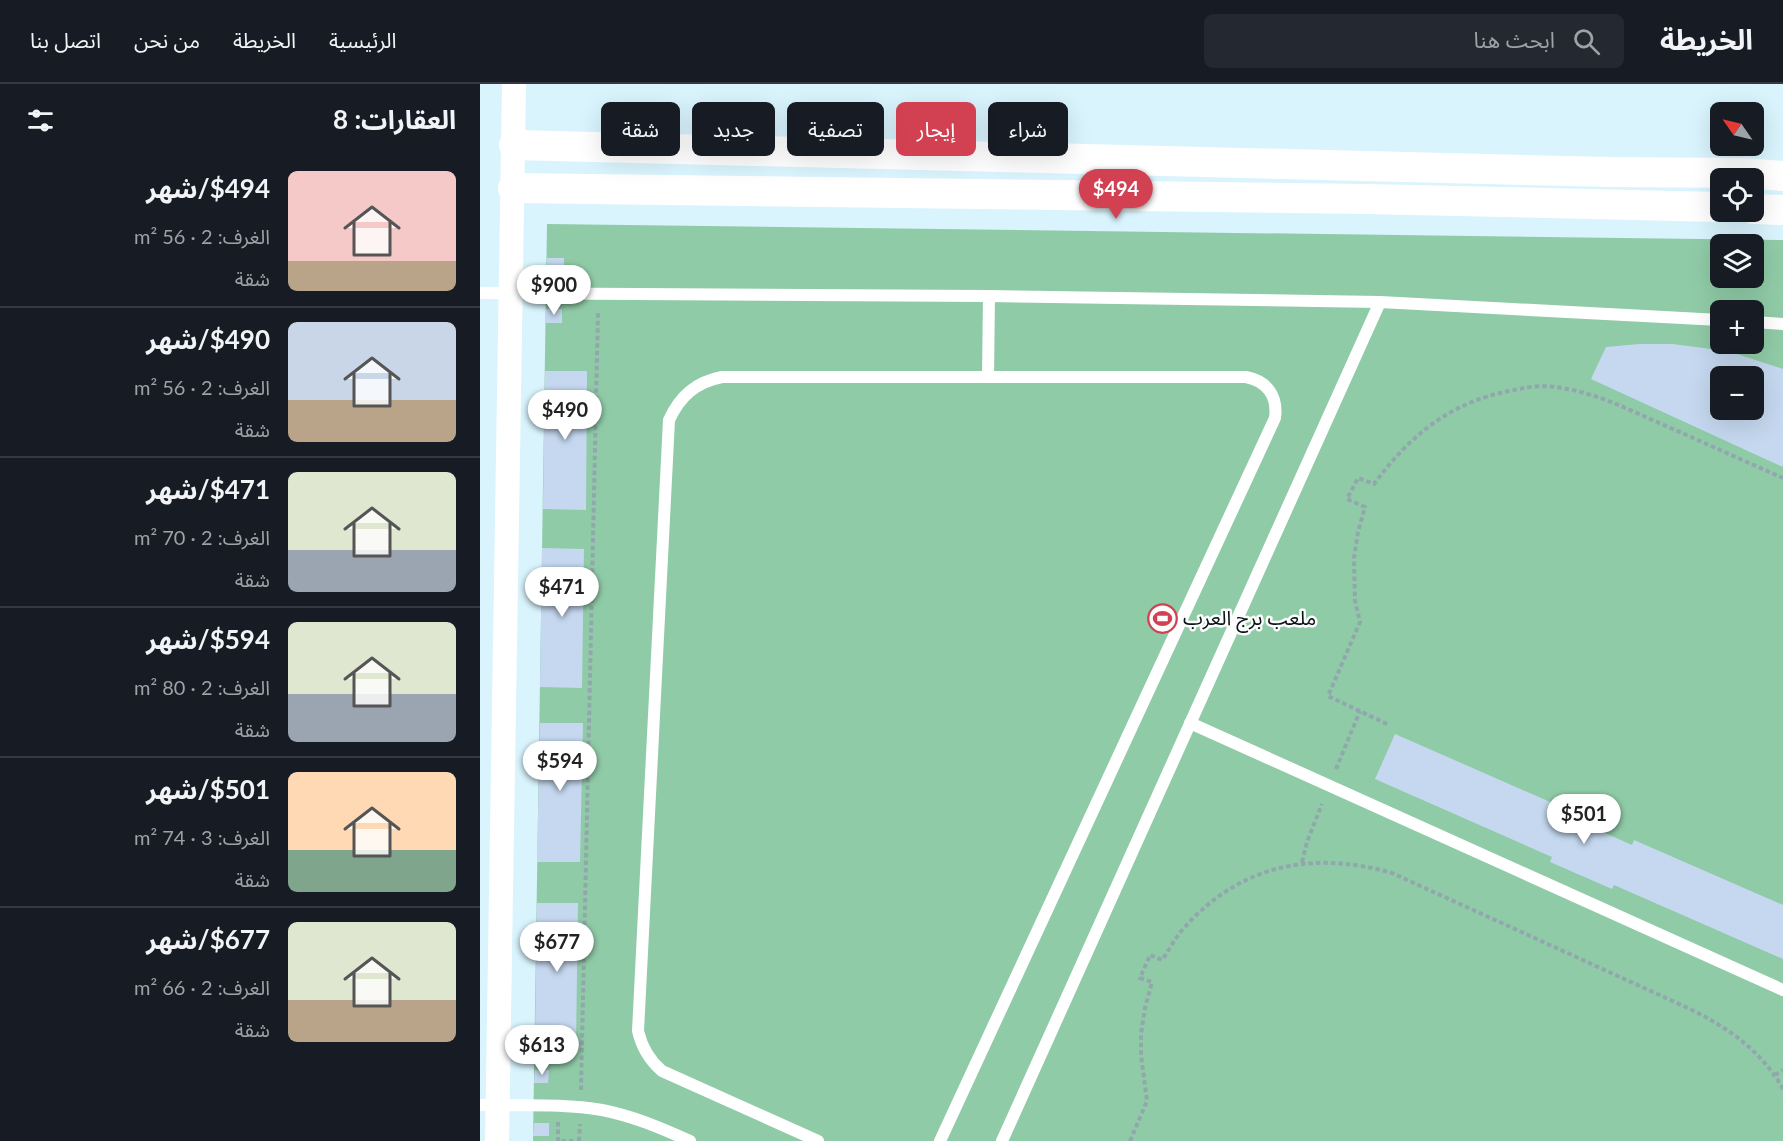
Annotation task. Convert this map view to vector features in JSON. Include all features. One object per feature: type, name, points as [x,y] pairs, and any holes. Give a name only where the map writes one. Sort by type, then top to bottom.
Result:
[{"type":"street","points":[[497,1141],[489,1105],[512,292],[514,84]]},
{"type":"street","points":[[514,145],[1610,172],[1743,173],[1783,176]]},
{"type":"street","points":[[513,188],[1400,200],[1710,207]]},
{"type":"street","points":[[1764,209],[1783,210]]},
{"type":"lane","points":[[480,293],[989,296],[1380,302],[1710,319]]},
{"type":"lane","points":[[988,377],[989,296]]},
{"type":"lane","points":[[1002,1141],[1380,302]]},
{"type":"lane","points":[[1764,323],[1783,324]]},
{"type":"lane","points":[[818,1141],[662,1071],[647,1056],[639,1031],[669,420],[675,407],[683,396],[708,380],[722,377],[1246,377],[1256,379],[1271,391],[1276,408],[1270,428],[940,1141]]},
{"type":"lane","points":[[1190,723],[1783,990]]},
{"type":"lane","points":[[489,1105],[581,1107],[644,1121],[690,1141]]},
{"type":"path","points":[[557,1107],[558,1141],[577,1141],[581,1107],[598,293]]},
{"type":"path","points":[[1387,724],[1328,696],[1360,622],[1355,601],[1354,558],[1365,507],[1347,499],[1358,478],[1374,484],[1402,450],[1436,421],[1474,400],[1500,392],[1553,387],[1598,396],[1783,478]]},
{"type":"path","points":[[1130,1141],[1147,1101],[1141,1055],[1141,1034],[1152,982],[1140,978],[1150,955],[1162,960],[1181,931],[1214,900],[1233,888],[1255,876],[1302,862],[1329,861],[1356,864],[1392,873],[1713,1020],[1752,1049],[1775,1075],[1783,1089]]},
{"type":"path","points":[[1775,1075],[1783,1070]]},
{"type":"green space","name":"ملعب برج العرب","points":[[547,224],[1710,239],[1710,288],[1764,288],[1764,240],[1783,240],[1783,1141],[533,1141]]},
{"type":"building","points":[[547,258],[564,258],[564,272],[547,272]]},
{"type":"building","points":[[546,309],[562,309],[562,323],[546,323]]},
{"type":"building","points":[[1639,344],[1672,344],[1704,348],[1710,349],[1710,354],[1737,354],[1783,369],[1783,467],[1591,379],[1606,347]]},
{"type":"building","points":[[545,371],[587,371],[586,510],[543,509]]},
{"type":"building","points":[[542,548],[584,549],[582,688],[540,687]]},
{"type":"building","points":[[540,723],[583,723],[580,862],[537,862]]},
{"type":"building","points":[[1395,734],[1573,812],[1571,818],[1632,845],[1634,840],[1783,905],[1783,959],[1614,885],[1612,889],[1550,862],[1552,857],[1375,779]]},
{"type":"building","points":[[537,903],[578,903],[576,1044],[535,1043]]},
{"type":"building","points":[[535,1070],[549,1070],[548,1083],[534,1083]]},
{"type":"building","points":[[534,1123],[549,1123],[549,1136],[533,1136]]},
{"type":"place","name":"ملعب برج العرب","points":[[1162,618]]}]
